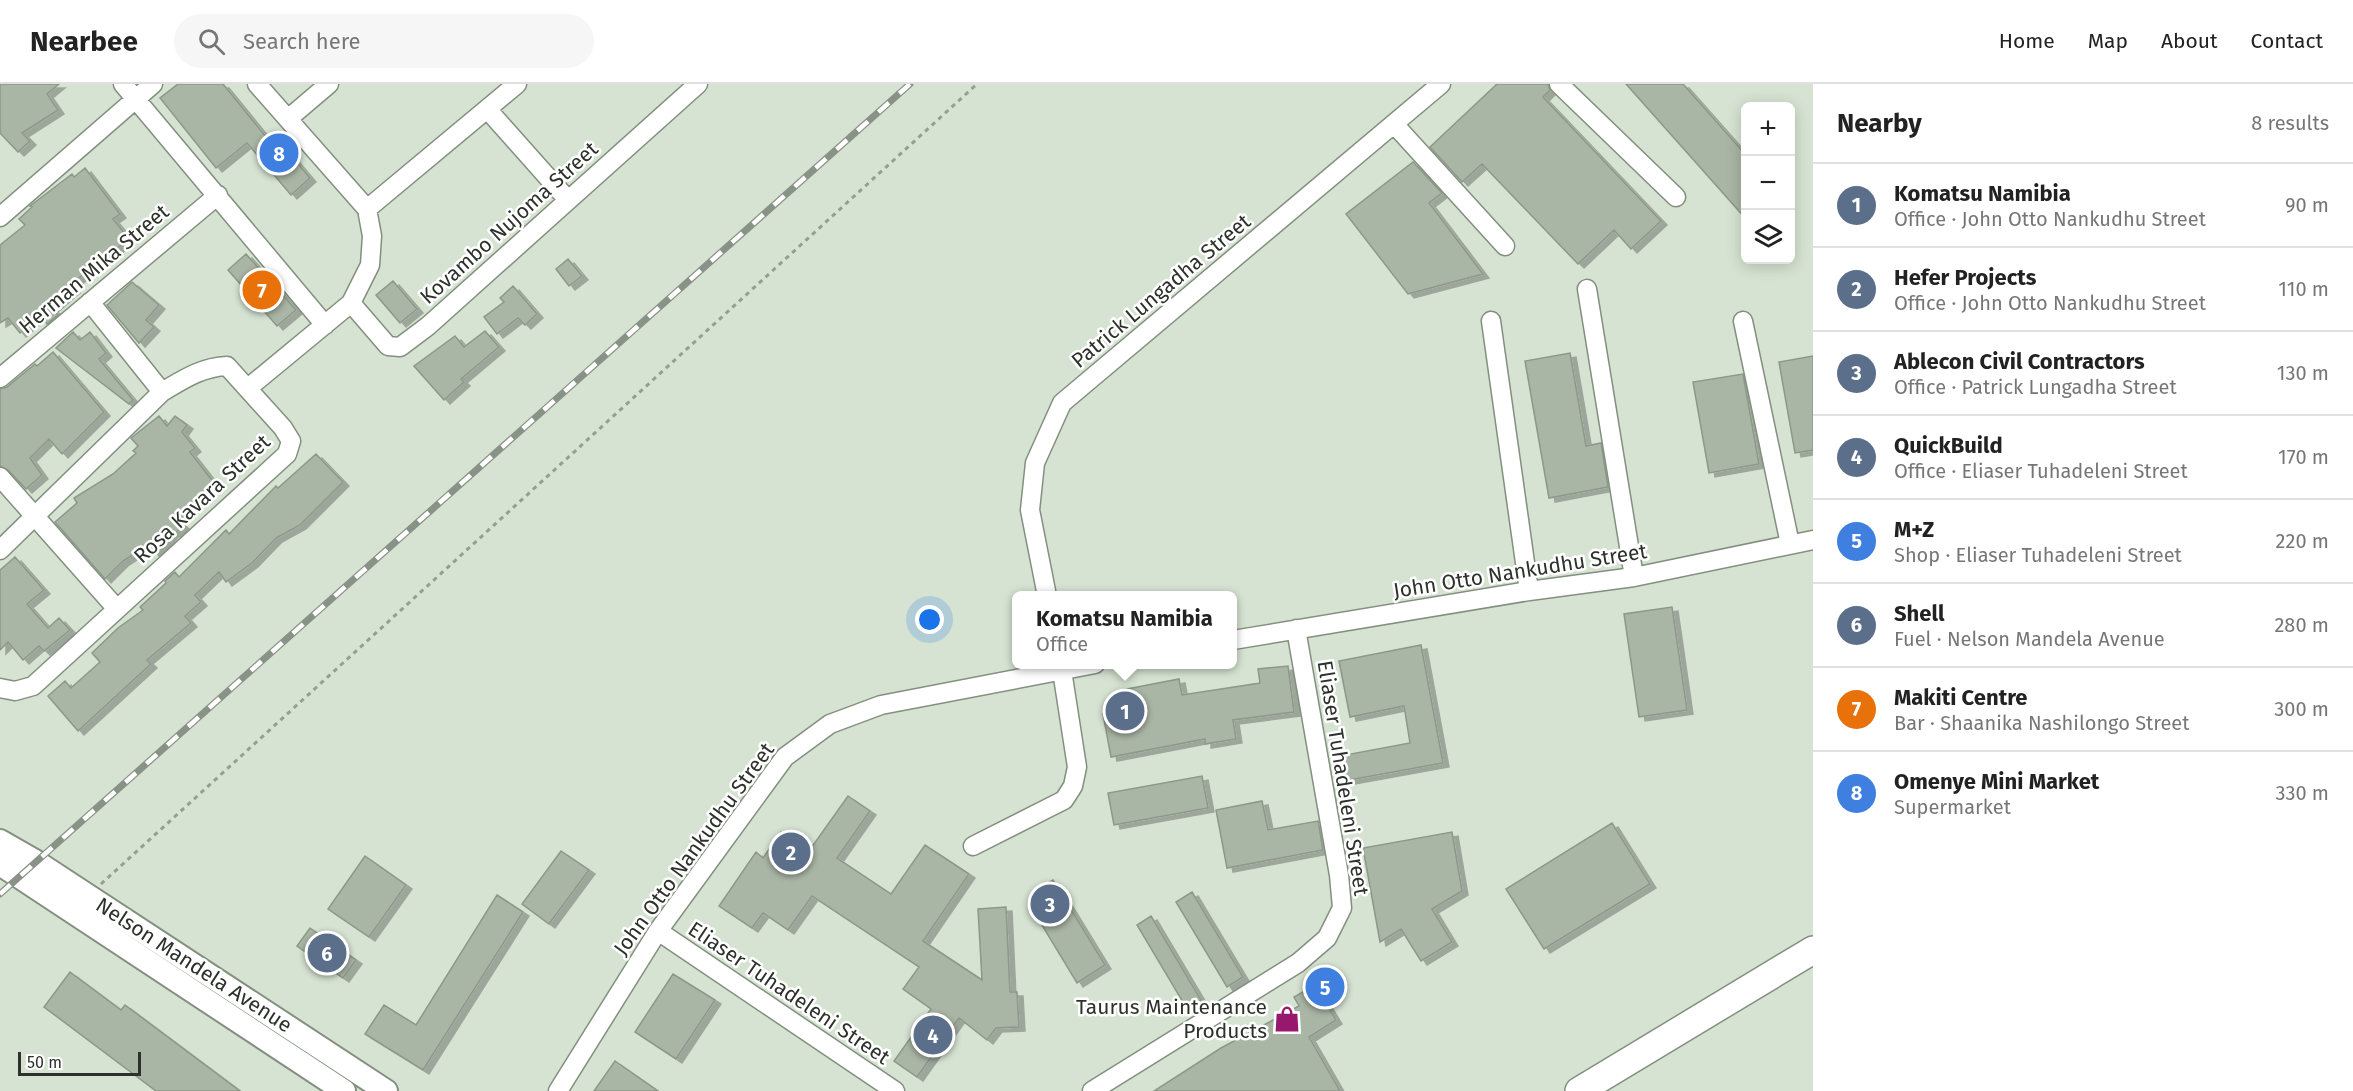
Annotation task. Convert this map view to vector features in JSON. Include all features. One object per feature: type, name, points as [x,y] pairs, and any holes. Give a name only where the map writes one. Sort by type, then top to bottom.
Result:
[{"type":"highway","points":[[1580,1091],[1813,950]]},
{"type":"main road","name":"Nelson Mandela Avenue","points":[[0,841],[386,1091]]},
{"type":"main road","name":"Nelson Mandela Avenue","points":[[0,864],[344,1091]]},
{"type":"street","points":[[123,84],[325,325]]},
{"type":"street","points":[[4,206],[153,84]]},
{"type":"street","points":[[248,388],[351,303],[370,265],[372,236],[367,209],[257,84]]},
{"type":"street","points":[[289,118],[329,84]]},
{"type":"street","points":[[367,209],[517,84]]},
{"type":"street","name":"Kovambo Nujoma Street","points":[[351,303],[388,346],[400,346],[428,326],[698,84]]},
{"type":"street","name":"Patrick Lungadha Street","points":[[1046,591],[1030,510],[1035,463],[1062,403],[1441,84]]},
{"type":"street","points":[[1559,84],[1676,197]]},
{"type":"street","points":[[488,110],[568,200]]},
{"type":"street","points":[[1394,124],[1505,246]]},
{"type":"street","name":"Herman Mika Street","points":[[0,378],[218,195]]},
{"type":"street","points":[[1587,289],[1634,577]]},
{"type":"street","points":[[90,302],[162,392]]},
{"type":"street","points":[[1491,321],[1529,591]]},
{"type":"street","points":[[1743,321],[1790,544]]},
{"type":"street","name":"Rosa Kavara Street","points":[[0,550],[162,392],[191,374],[227,366],[291,441],[287,454],[33,686],[15,691],[0,688]]},
{"type":"street","points":[[0,477],[117,609]]},
{"type":"street","name":"John Otto Nankudhu Street","points":[[1237,639],[1529,591],[1634,577],[1813,540]]},
{"type":"street","name":"Eliaser Tuhadeleni Street","points":[[1092,1091],[1298,963],[1327,938],[1342,908],[1339,875],[1296,629]]},
{"type":"street","name":"John Otto Nankudhu Street","points":[[558,1091],[658,931],[785,757],[830,724],[881,705],[1052,669]]},
{"type":"street","points":[[973,846],[1064,800],[1073,786],[1077,767],[1062,669]]},
{"type":"street","name":"Eliaser Tuhadeleni Street","points":[[658,931],[895,1091]]},
{"type":"path","points":[[88,896],[977,84]]},
{"type":"building","points":[[0,84],[59,84],[47,94],[58,110],[22,133],[30,141],[18,152],[0,133]]},
{"type":"building","points":[[178,84],[223,84],[267,138],[273,134],[310,178],[291,195],[247,143],[216,168],[160,98]]},
{"type":"building","points":[[1497,84],[1548,84],[1550,90],[1543,97],[1661,221],[1631,249],[1614,230],[1578,264],[1482,164],[1462,182],[1430,147]]},
{"type":"building","points":[[1626,84],[1683,84],[1741,149],[1741,213]]},
{"type":"building","points":[[1413,162],[1442,193],[1429,203],[1483,274],[1408,294],[1346,214]]},
{"type":"building","points":[[85,168],[120,214],[113,219],[129,239],[70,285],[74,289],[52,308],[58,315],[47,324],[40,315],[20,333],[8,318],[0,323],[0,245],[25,225],[19,219],[32,207],[30,206],[72,174],[74,177]]},
{"type":"building","points":[[246,254],[296,310],[277,326],[228,270]]},
{"type":"building","points":[[568,259],[582,276],[569,286],[556,269]]},
{"type":"building","points":[[393,281],[417,309],[400,323],[376,295]]},
{"type":"building","points":[[132,282],[159,305],[146,320],[154,327],[139,343],[107,305]]},
{"type":"building","points":[[513,286],[537,314],[525,325],[518,318],[497,334],[484,317],[504,302],[500,298]]},
{"type":"building","points":[[485,331],[499,347],[461,379],[464,382],[444,400],[414,366],[455,336],[464,347]]},
{"type":"building","points":[[73,332],[80,340],[90,332],[106,353],[99,359],[133,400],[129,404],[56,348]]},
{"type":"building","points":[[53,352],[104,412],[62,454],[49,439],[30,458],[42,475],[26,489],[8,470],[0,466],[0,389],[7,387]]},
{"type":"building","points":[[1570,353],[1586,446],[1601,443],[1608,487],[1549,498],[1525,361]]},
{"type":"building","points":[[1813,356],[1813,450],[1795,453],[1779,362]]},
{"type":"building","points":[[1743,374],[1759,464],[1709,473],[1693,382]]},
{"type":"building","points":[[159,416],[167,426],[175,416],[187,425],[182,432],[195,448],[190,452],[215,484],[177,519],[183,525],[175,534],[173,532],[163,545],[153,552],[148,545],[123,561],[105,579],[55,522],[77,503],[74,498],[113,474],[136,453],[133,451],[138,446],[131,438]]},
{"type":"building","points":[[316,454],[343,482],[300,525],[276,538],[252,563],[226,582],[219,572],[195,595],[201,602],[185,616],[191,623],[147,660],[151,664],[78,731],[48,696],[65,681],[71,688],[100,662],[92,653],[118,628],[143,610],[140,607],[166,583],[165,581],[175,572],[179,577],[226,530],[229,534],[276,486],[278,488]]},
{"type":"building","points":[[15,557],[44,590],[27,604],[48,628],[59,618],[70,630],[44,651],[39,646],[23,660],[8,642],[0,650],[0,570]]},
{"type":"building","points":[[1672,607],[1687,710],[1639,717],[1624,614]]},
{"type":"building","points":[[1421,645],[1443,763],[1344,781],[1340,756],[1410,743],[1404,706],[1350,717],[1339,661]]},
{"type":"building","points":[[1288,666],[1294,712],[1233,720],[1236,739],[1205,744],[1205,739],[1111,757],[1103,714],[1122,690],[1179,679],[1182,695],[1260,683],[1258,669]]},
{"type":"building","points":[[1202,776],[1208,808],[1114,825],[1108,793]]},
{"type":"building","points":[[848,796],[870,811],[837,858],[891,894],[925,845],[969,874],[923,941],[982,980],[978,909],[1006,907],[1010,992],[1017,992],[1019,1027],[996,1028],[987,1040],[959,1018],[917,1077],[894,1061],[931,1009],[903,989],[919,967],[812,896],[788,930],[763,913],[752,928],[719,906],[756,852],[763,858],[781,832],[809,851]]},
{"type":"building","points":[[1262,801],[1268,830],[1318,821],[1323,850],[1227,868],[1216,810]]},
{"type":"building","points":[[1612,823],[1650,884],[1544,949],[1506,889]]},
{"type":"building","points":[[1452,832],[1462,891],[1432,909],[1452,942],[1421,961],[1401,929],[1380,942],[1363,848]]},
{"type":"building","points":[[561,851],[589,870],[549,924],[522,904]]},
{"type":"building","points":[[365,856],[406,885],[369,937],[328,909]]},
{"type":"building","points":[[1053,880],[1105,965],[1077,983],[1031,907],[1040,901],[1034,891]]},
{"type":"building","points":[[1192,892],[1243,977],[1227,987],[1176,902]]},
{"type":"building","points":[[497,895],[523,912],[423,1070],[365,1034],[384,1005],[416,1025]]},
{"type":"building","points":[[1151,916],[1201,1000],[1187,1009],[1137,925]]},
{"type":"building","points":[[310,928],[356,960],[343,978],[297,946]]},
{"type":"building","points":[[70,972],[121,1010],[125,1005],[240,1091],[156,1091],[44,1007]]},
{"type":"building","points":[[673,974],[715,1000],[676,1059],[635,1032]]},
{"type":"building","points":[[1315,985],[1336,1020],[1309,1037],[1340,1091],[1154,1091],[1221,1048],[1299,1006],[1294,997]]},
{"type":"building","points":[[615,1061],[658,1091],[594,1091]]},
{"type":"railway","points":[[0,894],[910,84]]},
{"type":"place","name":"Omenye Mini Market","points":[[279,153]]},
{"type":"place","name":"Makiti Centre","points":[[262,290]]},
{"type":"place","name":"Komatsu Namibia","points":[[1125,711]]},
{"type":"place","name":"Hefer Projects","points":[[791,852]]},
{"type":"place","name":"Ablecon Civil Contractors","points":[[1050,904]]},
{"type":"place","name":"Shell","points":[[327,953]]},
{"type":"place","name":"M+Z","points":[[1325,987]]},
{"type":"place","name":"Taurus Maintenance Products","points":[[1287,1019]]},
{"type":"place","name":"QuickBuild","points":[[933,1035]]}]
